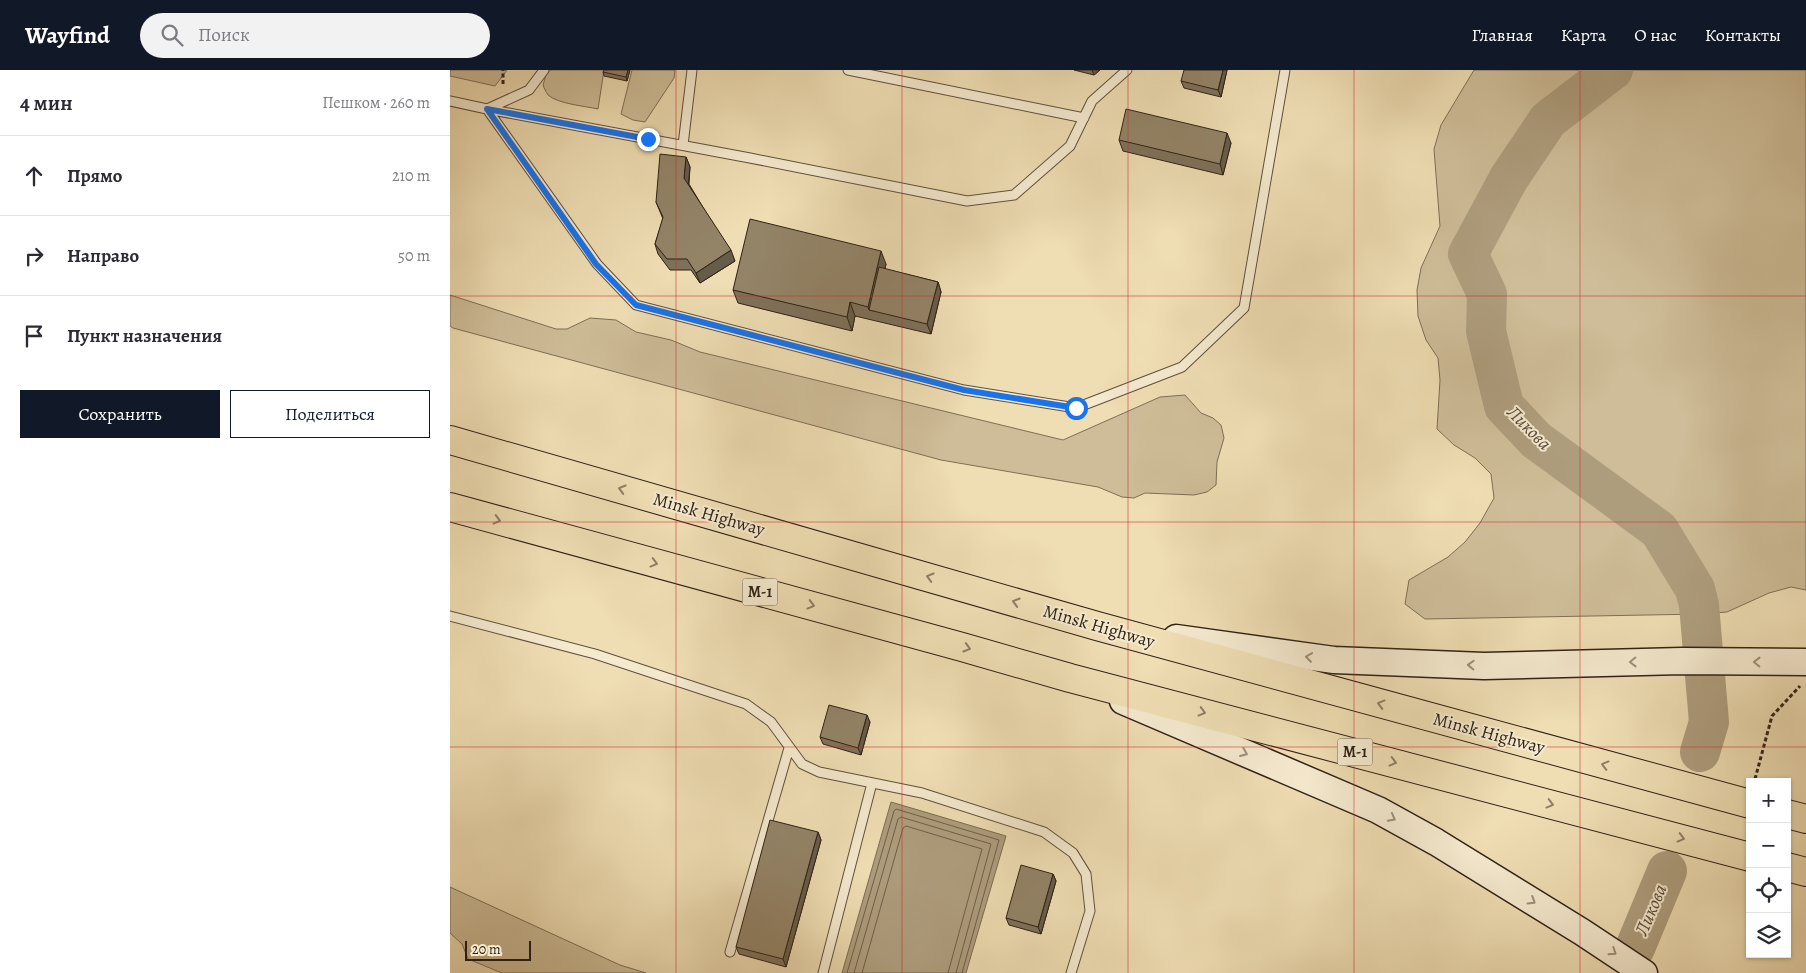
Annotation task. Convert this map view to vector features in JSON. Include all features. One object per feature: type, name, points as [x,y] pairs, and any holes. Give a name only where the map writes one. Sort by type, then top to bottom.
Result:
[{"type":"highway","name":"Minsk Highway","points":[[450,440],[1096,626],[1652,778],[1746,794]]},
{"type":"highway","name":"М-1","points":[[450,507],[962,646],[1070,678],[1746,856]]},
{"type":"highway","points":[[1791,815],[1806,819]]},
{"type":"highway","points":[[1791,868],[1806,872]]},
{"type":"street","points":[[1096,626],[1334,660],[1484,666],[1682,661],[1806,662]]},
{"type":"street","points":[[1070,678],[1378,810],[1436,842],[1582,932],[1644,973]]},
{"type":"lane","points":[[487,109],[529,90],[544,70]]},
{"type":"lane","points":[[683,145],[692,70]]},
{"type":"lane","points":[[848,70],[1084,118]]},
{"type":"lane","points":[[450,101],[967,201],[1014,195],[1070,146],[1092,102],[1126,70]]},
{"type":"lane","points":[[487,109],[596,264],[636,305],[964,390],[1076,408],[1182,368],[1244,308],[1285,70]]},
{"type":"lane","points":[[450,616],[596,654],[746,704],[771,722],[802,764],[819,772],[922,793],[1044,832],[1073,853],[1086,874],[1090,911],[1071,973]]},
{"type":"lane","points":[[730,952],[789,748]]},
{"type":"lane","points":[[822,973],[872,783]]},
{"type":"path","points":[[1752,778],[1772,716],[1806,680]]},
{"type":"shaded area","points":[[450,70],[507,70],[495,86],[450,76]]},
{"type":"shaded area","points":[[550,70],[604,70],[598,109],[565,103],[548,95],[543,85],[546,75]]},
{"type":"shaded area","points":[[632,70],[675,70],[674,78],[645,122],[633,120],[621,114]]},
{"type":"shaded area","points":[[1474,70],[1577,70],[1582,73],[1585,70],[1806,70],[1806,590],[1791,587],[1769,593],[1727,612],[1703,614],[1425,619],[1405,604],[1409,580],[1448,557],[1465,542],[1480,523],[1494,498],[1491,474],[1475,458],[1454,445],[1437,429],[1440,380],[1438,358],[1426,340],[1418,316],[1417,290],[1421,268],[1440,226],[1434,149],[1441,125]]},
{"type":"shaded area","points":[[450,295],[556,329],[567,329],[590,318],[616,320],[636,332],[671,340],[700,352],[1063,440],[1160,397],[1185,395],[1201,413],[1213,418],[1221,425],[1224,438],[1217,462],[1216,485],[1207,492],[1194,495],[1145,493],[1134,498],[1122,497],[1098,487],[941,460],[453,328],[450,326]]},
{"type":"shaded area","points":[[450,887],[620,965],[646,973],[502,973],[468,959],[462,944],[450,933]]},
{"type":"water","points":[[891,802],[1006,836],[966,973],[842,973]]},
{"type":"building","points":[[604,70],[628,70],[626,77],[603,72]]},
{"type":"building","points":[[1184,70],[1223,70],[1218,90],[1181,81]]},
{"type":"building","points":[[1126,109],[1227,133],[1220,164],[1119,140]]},
{"type":"building","points":[[660,154],[686,157],[684,178],[731,250],[696,273],[687,259],[667,259],[655,244],[663,217],[656,202]]},
{"type":"building","points":[[750,219],[881,251],[868,307],[850,302],[847,317],[733,290]]},
{"type":"building","points":[[879,267],[938,282],[927,324],[869,310]]},
{"type":"building","points":[[829,705],[867,715],[858,748],[820,737]]},
{"type":"building","points":[[770,820],[818,832],[783,959],[736,947]]},
{"type":"building","points":[[1021,865],[1053,874],[1038,927],[1006,918]]},
{"type":"waterway","name":"Ликова","points":[[1613,70],[1548,120],[1509,178],[1468,254],[1487,294],[1486,331],[1504,406],[1536,440],[1659,530],[1695,589],[1699,605],[1709,722],[1700,752]]},
{"type":"waterway","name":"Ликова","points":[[1635,948],[1667,871]]},
{"type":"route","points":[[648,139],[487,109],[596,264],[636,305],[964,390],[1076,408]]}]
